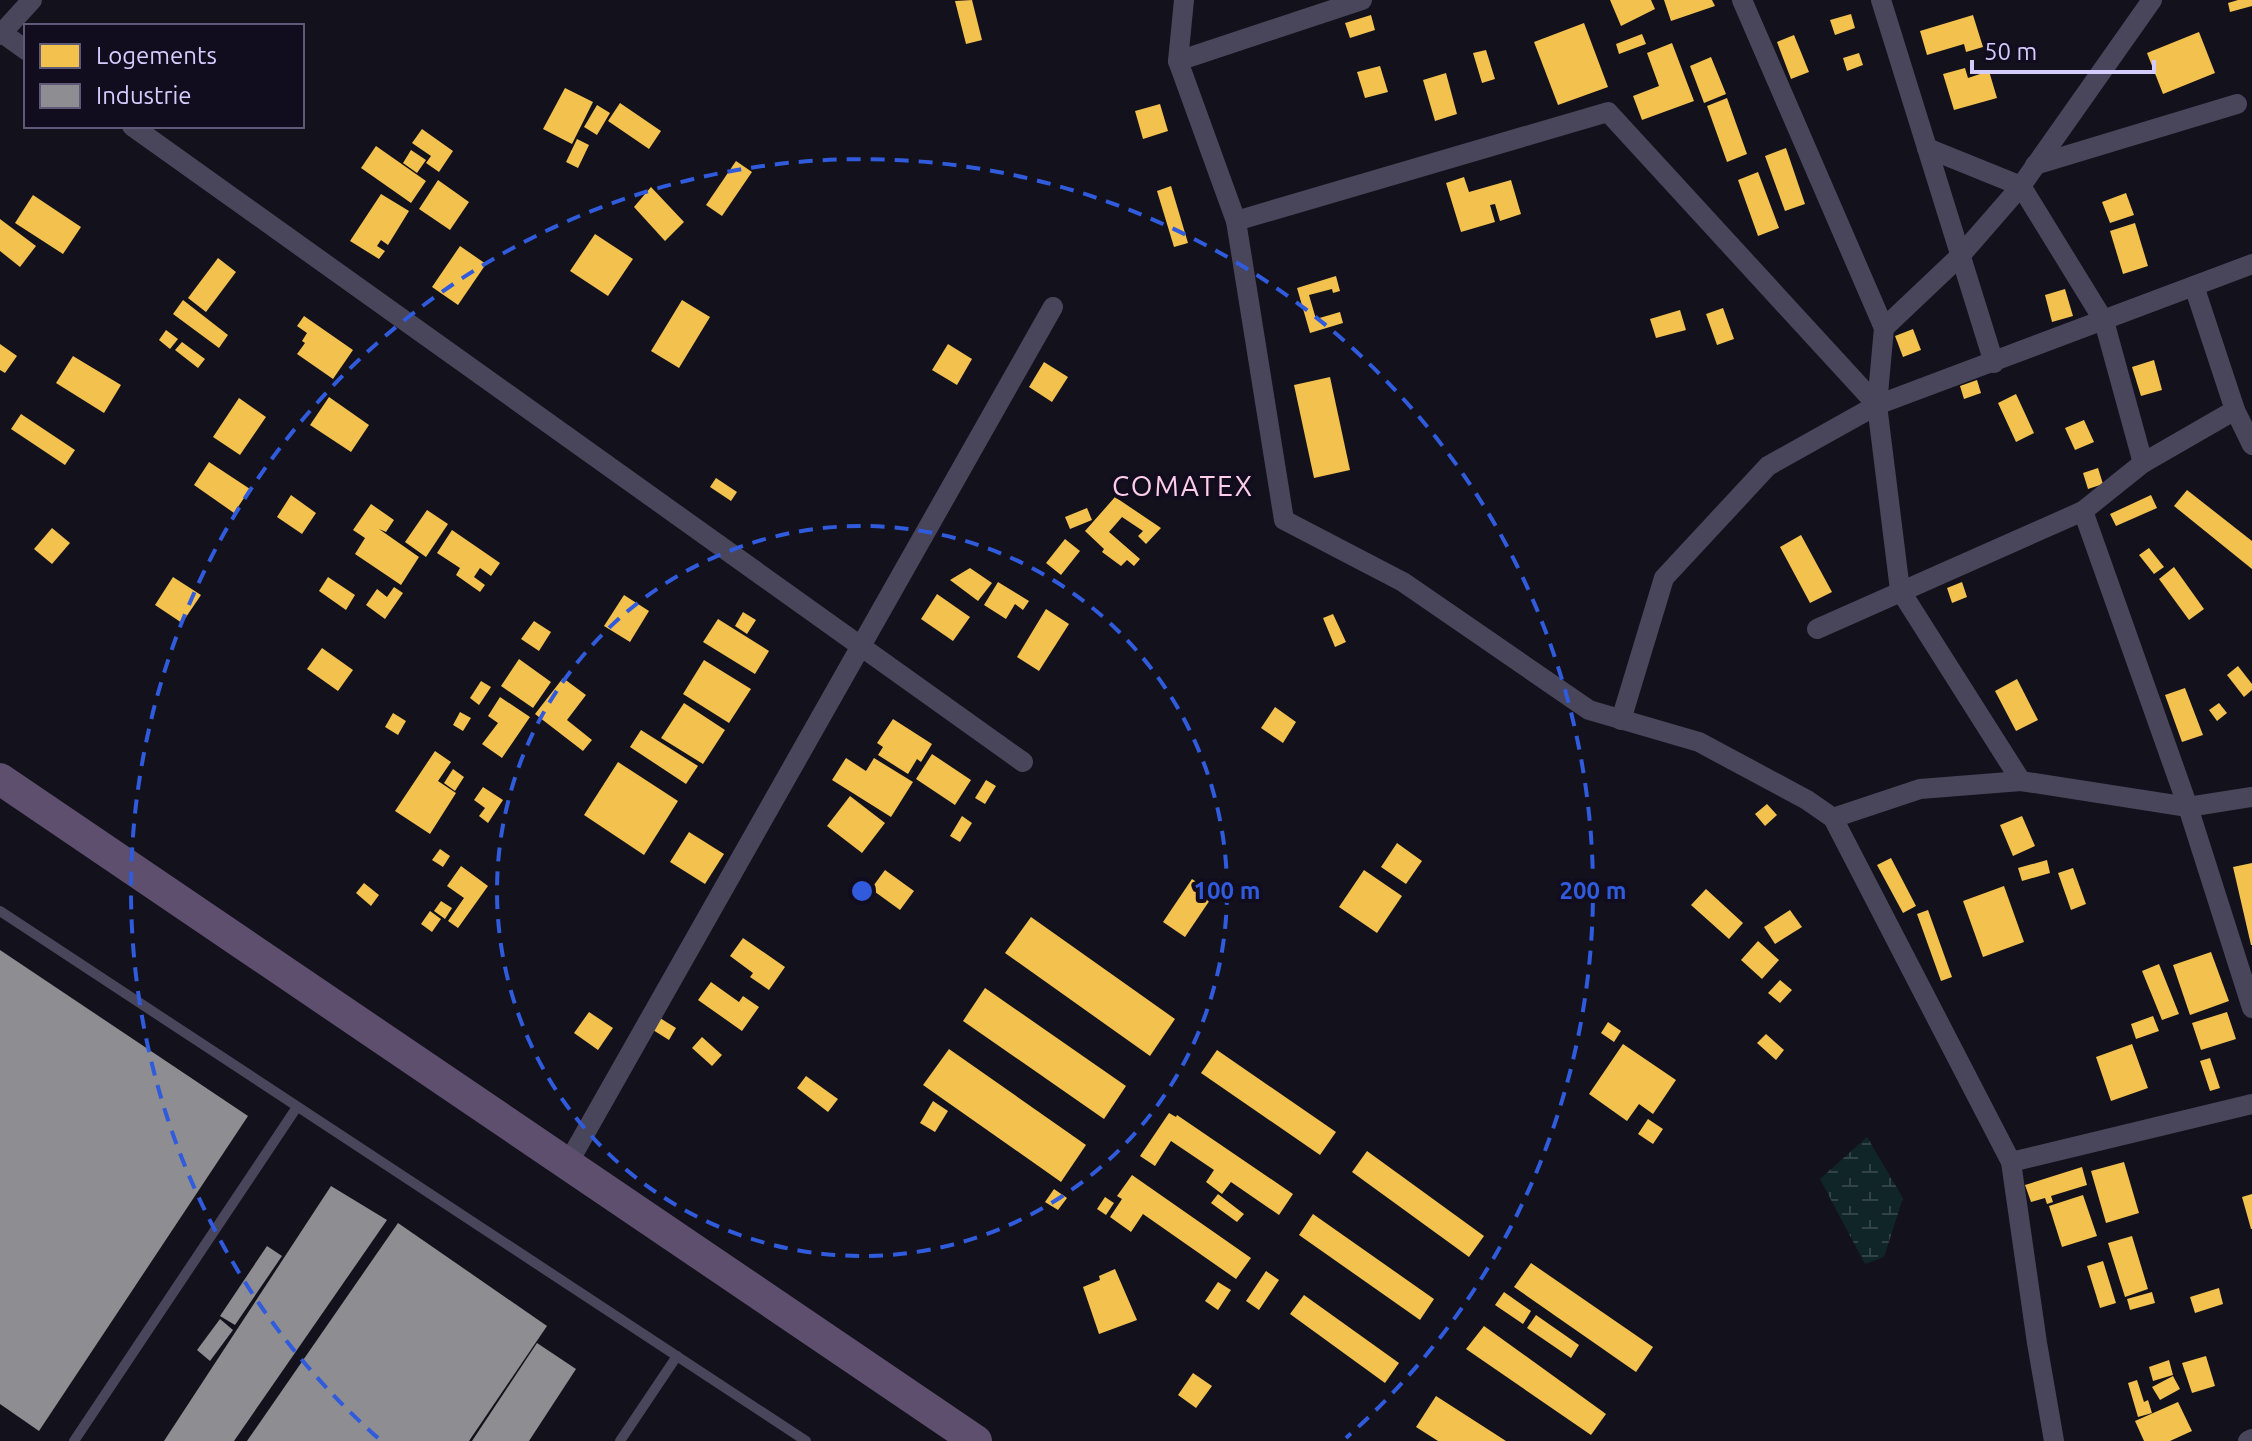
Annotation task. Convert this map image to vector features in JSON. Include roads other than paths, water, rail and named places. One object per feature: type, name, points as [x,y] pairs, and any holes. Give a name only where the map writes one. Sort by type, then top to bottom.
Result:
[{"type":"main road","points":[[0,779],[976,1441]]},
{"type":"street","points":[[24,49],[1,34],[32,0]]},
{"type":"street","points":[[1184,0],[1178,61],[1236,221],[1284,520],[1403,582],[1589,710],[1699,742],[1807,800],[1833,818],[2011,1162],[2054,1441]]},
{"type":"street","points":[[1178,61],[1362,0]]},
{"type":"street","points":[[1742,0],[1884,328],[1877,405],[1900,590],[2021,781]]},
{"type":"street","points":[[1881,0],[1994,363]]},
{"type":"street","points":[[1884,328],[1960,256],[2021,186],[2152,0]]},
{"type":"street","points":[[2035,165],[2237,104]]},
{"type":"street","points":[[1236,221],[1608,112],[1877,405]]},
{"type":"street","points":[[135,128],[1023,762]]},
{"type":"street","points":[[1927,148],[2021,186],[2104,321],[2143,463]]},
{"type":"street","points":[[1621,720],[1664,578],[1768,466],[1877,405],[2252,264]]},
{"type":"street","points":[[2194,286],[2235,410],[2252,445]]},
{"type":"street","points":[[567,1165],[1053,307]]},
{"type":"street","points":[[1817,629],[2083,511],[2143,463],[2235,410]]},
{"type":"street","points":[[2083,511],[2188,807],[2252,1008]]},
{"type":"street","points":[[1833,818],[1920,789],[2021,781],[2188,807],[2252,797]]},
{"type":"street","points":[[2011,1162],[2252,1104]]},
{"type":"lane","points":[[0,911],[806,1441]]},
{"type":"lane","points":[[74,1441],[297,1107]]},
{"type":"lane","points":[[620,1441],[677,1356]]},
{"type":"district","name":"COMATEX","points":[[1183,486]]}]
